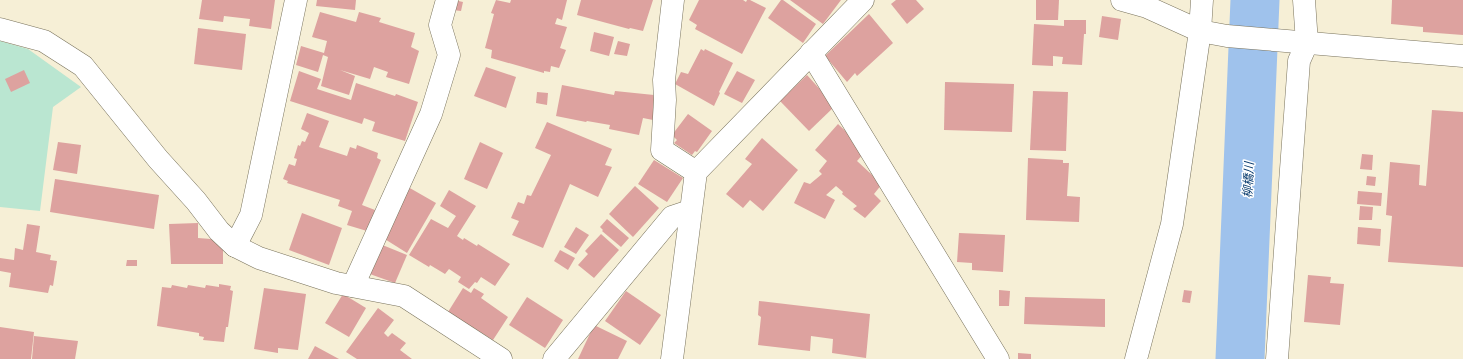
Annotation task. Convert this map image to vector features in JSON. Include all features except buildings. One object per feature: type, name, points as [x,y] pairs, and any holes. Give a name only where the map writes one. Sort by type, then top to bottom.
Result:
[{"type":"street","points":[[235,246],[251,215],[296,0]]},
{"type":"street","points":[[353,286],[431,114],[449,54],[440,25],[447,0]]},
{"type":"street","points":[[673,0],[664,80],[665,100],[662,150],[696,172]]},
{"type":"street","points":[[672,359],[696,172],[863,0]]},
{"type":"street","points":[[1122,0],[1146,7],[1200,31],[1227,36],[1463,56]]},
{"type":"street","points":[[1136,359],[1172,224],[1200,31],[1202,0]]},
{"type":"street","points":[[1277,359],[1299,61],[1307,42],[1304,0]]},
{"type":"street","points":[[0,29],[44,41],[83,66],[158,159],[196,201],[219,231],[235,246],[259,258],[336,283],[404,296],[501,359]]},
{"type":"street","points":[[811,53],[998,359]]},
{"type":"street","points":[[554,359],[672,217],[690,211]]},
{"type":"green space","points":[[0,41],[28,49],[81,87],[53,107],[40,211],[0,207]]},
{"type":"waterway","name":"柳橋川","points":[[1240,359],[1255,0]]}]
